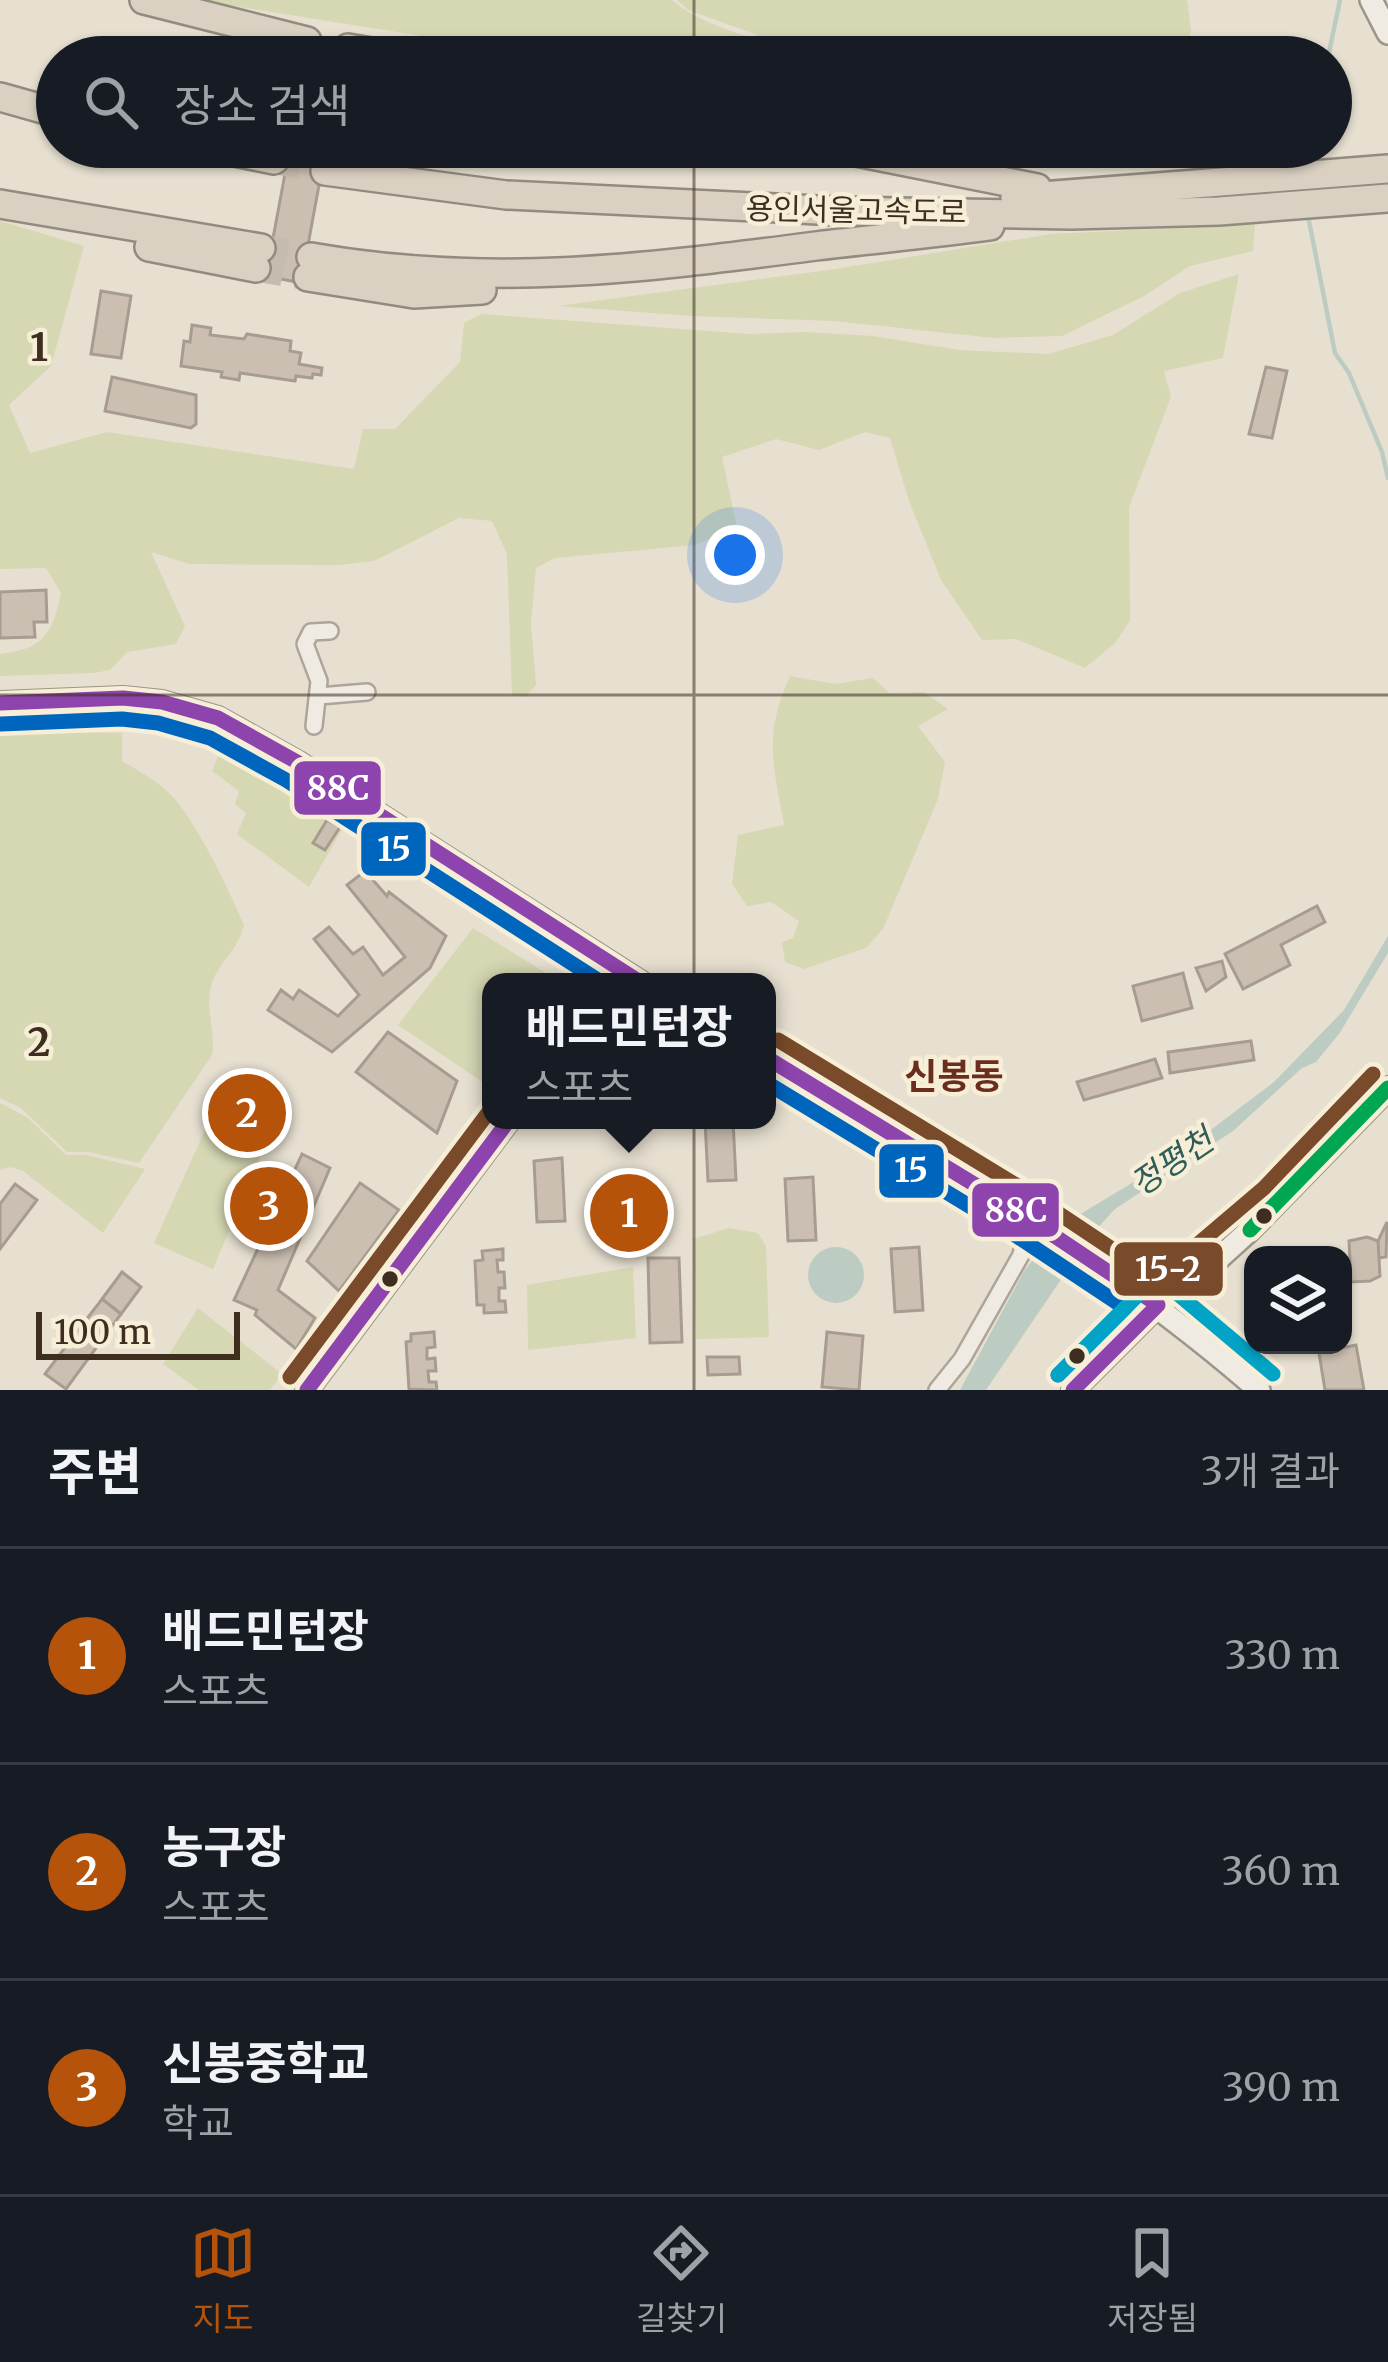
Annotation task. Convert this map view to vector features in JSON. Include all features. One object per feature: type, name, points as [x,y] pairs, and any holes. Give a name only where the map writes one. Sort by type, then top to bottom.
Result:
[{"type":"highway","points":[[144,0],[287,36]]},
{"type":"highway","points":[[0,83],[36,92]]},
{"type":"highway","points":[[0,98],[36,107]]},
{"type":"highway","name":"용인서울고속도로","points":[[366,168],[791,200],[928,200],[1219,212],[1388,198]]},
{"type":"highway","points":[[918,168],[1071,205]]},
{"type":"highway","name":"용인서울고속도로","points":[[1071,205],[1388,169]]},
{"type":"highway","points":[[309,267],[460,275],[610,272],[1071,205]]},
{"type":"highway","points":[[0,206],[116,240],[259,258]]},
{"type":"main road","points":[[1371,0],[1388,33]]},
{"type":"main road","points":[[0,704],[123,698],[162,702],[218,718],[297,762],[609,973]]},
{"type":"main road","points":[[776,1064],[1031,1220],[1158,1305],[1258,1390]]},
{"type":"main road","points":[[1073,1390],[1158,1305],[1197,1278],[1250,1230],[1388,1088]]},
{"type":"main road","points":[[307,1390],[502,1129]]},
{"type":"street","points":[[314,726],[319,681],[305,644],[311,632],[330,631]]},
{"type":"street","points":[[319,696],[367,692]]},
{"type":"street","points":[[937,1390],[962,1359],[1021,1255],[1031,1220]]},
{"type":"green space","points":[[196,0],[672,0],[700,18],[745,36],[423,36]]},
{"type":"green space","points":[[677,0],[1187,0],[1191,31],[1190,36],[760,36],[688,10]]},
{"type":"green space","points":[[0,221],[84,246],[51,366],[9,405],[30,453],[107,432],[354,469],[363,429],[395,429],[460,362],[464,323],[481,314],[748,334],[873,336],[959,350],[1048,354],[1113,335],[1180,293],[1239,274],[1223,358],[1164,371],[1171,397],[1129,507],[1130,621],[1115,643],[1085,668],[1016,639],[982,640],[941,580],[890,438],[865,432],[819,450],[776,439],[722,457],[737,527],[695,545],[555,558],[536,568],[531,624],[536,685],[525,697],[512,695],[507,554],[492,521],[459,518],[374,561],[340,565],[189,564],[151,552],[185,626],[176,644],[127,652],[110,670],[94,673],[0,676],[0,654],[27,648],[44,637],[61,593],[46,568],[0,569]]},
{"type":"green space","points":[[1255,224],[1253,251],[1190,266],[1144,296],[1062,336],[994,338],[834,321],[557,306],[829,270],[1051,234]]},
{"type":"green space","points":[[790,676],[835,684],[873,678],[889,693],[924,692],[948,709],[918,726],[945,762],[938,799],[883,929],[866,948],[804,969],[785,962],[782,942],[793,938],[799,921],[771,902],[747,906],[732,884],[738,835],[784,825],[773,733]]},
{"type":"green space","points":[[122,733],[122,761],[158,784],[179,805],[211,855],[244,925],[211,986],[212,1055],[139,1163],[67,1152],[21,1108],[0,1098],[0,736]]},
{"type":"green space","points":[[219,754],[344,826],[309,887],[237,834],[246,813],[235,804],[239,791],[212,771]]},
{"type":"green space","points":[[473,928],[546,973],[482,973],[482,1082],[398,1025]]},
{"type":"green space","points":[[234,1087],[276,1108],[262,1141],[216,1119]]},
{"type":"green space","points":[[0,1103],[28,1118],[66,1155],[145,1169],[103,1233],[23,1171],[0,1170]]},
{"type":"green space","points":[[210,1119],[265,1145],[213,1269],[154,1243]]},
{"type":"green space","points":[[658,1188],[660,1235],[600,1237],[598,1190]]},
{"type":"green space","points":[[729,1228],[758,1233],[766,1246],[769,1337],[696,1339],[693,1239]]},
{"type":"green space","points":[[633,1267],[636,1338],[528,1350],[527,1285]]},
{"type":"green space","points":[[198,1308],[282,1374],[270,1390],[199,1390],[163,1364]]},
{"type":"water","name":"정평천","points":[[1388,936],[1388,953],[1339,1034],[1316,1062],[1302,1068],[1233,1131],[1115,1209],[1092,1234],[986,1390],[960,1390],[1024,1271],[1059,1227],[1175,1157],[1274,1082],[1344,1010]]},
{"type":"water","points":[[836,1247],[855,1256],[864,1275],[855,1294],[836,1303],[817,1294],[808,1275],[817,1256]]},
{"type":"pier","points":[[1065,1216],[1098,1237],[1068,1277],[1030,1253],[1054,1222]]},
{"type":"building","points":[[286,168],[322,168],[301,283],[266,276]]},
{"type":"building","points":[[101,291],[131,296],[121,358],[91,354]]},
{"type":"building","points":[[192,325],[211,328],[210,335],[244,339],[247,334],[291,341],[290,351],[301,353],[299,364],[322,368],[321,375],[296,376],[295,381],[240,373],[239,380],[221,377],[222,372],[181,366]]},
{"type":"building","points":[[1266,367],[1287,371],[1272,438],[1249,434]]},
{"type":"building","points":[[112,377],[196,395],[196,424],[191,428],[105,411]]},
{"type":"building","points":[[46,590],[47,622],[34,622],[35,637],[0,638],[0,592]]},
{"type":"building","points":[[327,820],[340,827],[325,850],[313,843]]},
{"type":"building","points":[[365,871],[387,896],[389,892],[446,936],[430,968],[332,1052],[268,1010],[281,990],[293,999],[299,990],[338,1016],[359,995],[314,939],[329,927],[353,954],[363,947],[383,975],[405,957],[347,885]]},
{"type":"building","points":[[1317,906],[1325,922],[1281,945],[1290,965],[1243,989],[1225,954]]},
{"type":"building","points":[[1222,961],[1226,977],[1206,991],[1196,968]]},
{"type":"building","points":[[1183,973],[1192,1008],[1142,1021],[1133,986]]},
{"type":"building","points":[[388,1032],[457,1081],[437,1133],[356,1072]]},
{"type":"building","points":[[1251,1041],[1254,1060],[1170,1073],[1168,1052]]},
{"type":"building","points":[[1155,1059],[1162,1078],[1084,1100],[1077,1082]]},
{"type":"building","points":[[705,1129],[733,1129],[736,1180],[708,1181]]},
{"type":"building","points":[[302,1154],[330,1168],[278,1290],[315,1318],[296,1349],[255,1315],[257,1310],[234,1300]]},
{"type":"building","points":[[562,1158],[565,1221],[537,1222],[534,1161]]},
{"type":"building","points":[[813,1177],[816,1240],[788,1241],[785,1179]]},
{"type":"building","points":[[360,1183],[399,1210],[339,1291],[307,1261]]},
{"type":"building","points":[[15,1184],[37,1200],[0,1249],[0,1204]]},
{"type":"building","points":[[1387,1222],[1386,1257],[1378,1258],[1378,1241]]},
{"type":"building","points":[[1367,1237],[1378,1241],[1380,1276],[1352,1282],[1349,1241]]},
{"type":"building","points":[[919,1247],[923,1310],[895,1312],[891,1249]]},
{"type":"building","points":[[503,1249],[503,1260],[497,1260],[505,1288],[499,1288],[499,1301],[505,1301],[506,1312],[484,1313],[484,1305],[477,1305],[475,1261],[483,1260],[482,1251]]},
{"type":"building","points":[[648,1258],[679,1258],[682,1342],[650,1343]]},
{"type":"building","points":[[122,1272],[141,1287],[121,1314],[102,1299]]},
{"type":"building","points":[[102,1299],[121,1314],[102,1340],[82,1325]]},
{"type":"building","points":[[82,1325],[102,1340],[66,1389],[45,1374]]},
{"type":"building","points":[[434,1332],[435,1347],[427,1348],[427,1359],[435,1358],[436,1371],[428,1371],[429,1382],[436,1382],[437,1390],[409,1389],[406,1342],[411,1341],[411,1334]]},
{"type":"building","points":[[827,1332],[863,1336],[859,1390],[822,1387]]},
{"type":"building","points":[[1356,1345],[1364,1390],[1325,1390],[1319,1354],[1352,1354]]},
{"type":"building","points":[[707,1357],[739,1357],[740,1374],[708,1375]]},
{"type":"waterway","points":[[1332,36],[1340,0]]},
{"type":"waterway","name":"정평천","points":[[1308,216],[1335,353],[1349,373],[1388,478]]},
{"type":"tunnel","points":[[311,168],[325,171]]},
{"type":"tunnel","points":[[261,248],[311,257]]},
{"type":"tunnel","points":[[256,268],[308,277]]},
{"type":"transit line","name":"88C","points":[[0,703],[123,698],[162,702],[218,718],[297,762],[626,973]]},
{"type":"transit line","name":"15","points":[[1,724],[122,719],[158,723],[210,738],[286,780],[587,973]]},
{"type":"transit line","name":"15-2","points":[[778,1040],[1016,1185],[1157,1279],[1264,1188],[1373,1074]]},
{"type":"transit line","name":"88C","points":[[776,1063],[1005,1203],[1158,1305],[1073,1390]]},
{"type":"transit line","name":"15","points":[[776,1088],[994,1221],[1125,1308],[1058,1375]]},
{"type":"transit line","points":[[1250,1230],[1388,1088]]},
{"type":"transit line","name":"15-2","points":[[290,1377],[482,1121]]},
{"type":"transit line","name":"88C","points":[[307,1390],[502,1129]]},
{"type":"transit line","points":[[1058,1375],[1143,1290],[1158,1284],[1172,1289],[1273,1374]]},
{"type":"place","name":"농구장","points":[[247,1113]]},
{"type":"place","name":"신봉중학교","points":[[269,1206]]},
{"type":"place","name":"배드민턴장","points":[[629,1213]]},
{"type":"district","name":"신봉동","points":[[954,1076]]}]
